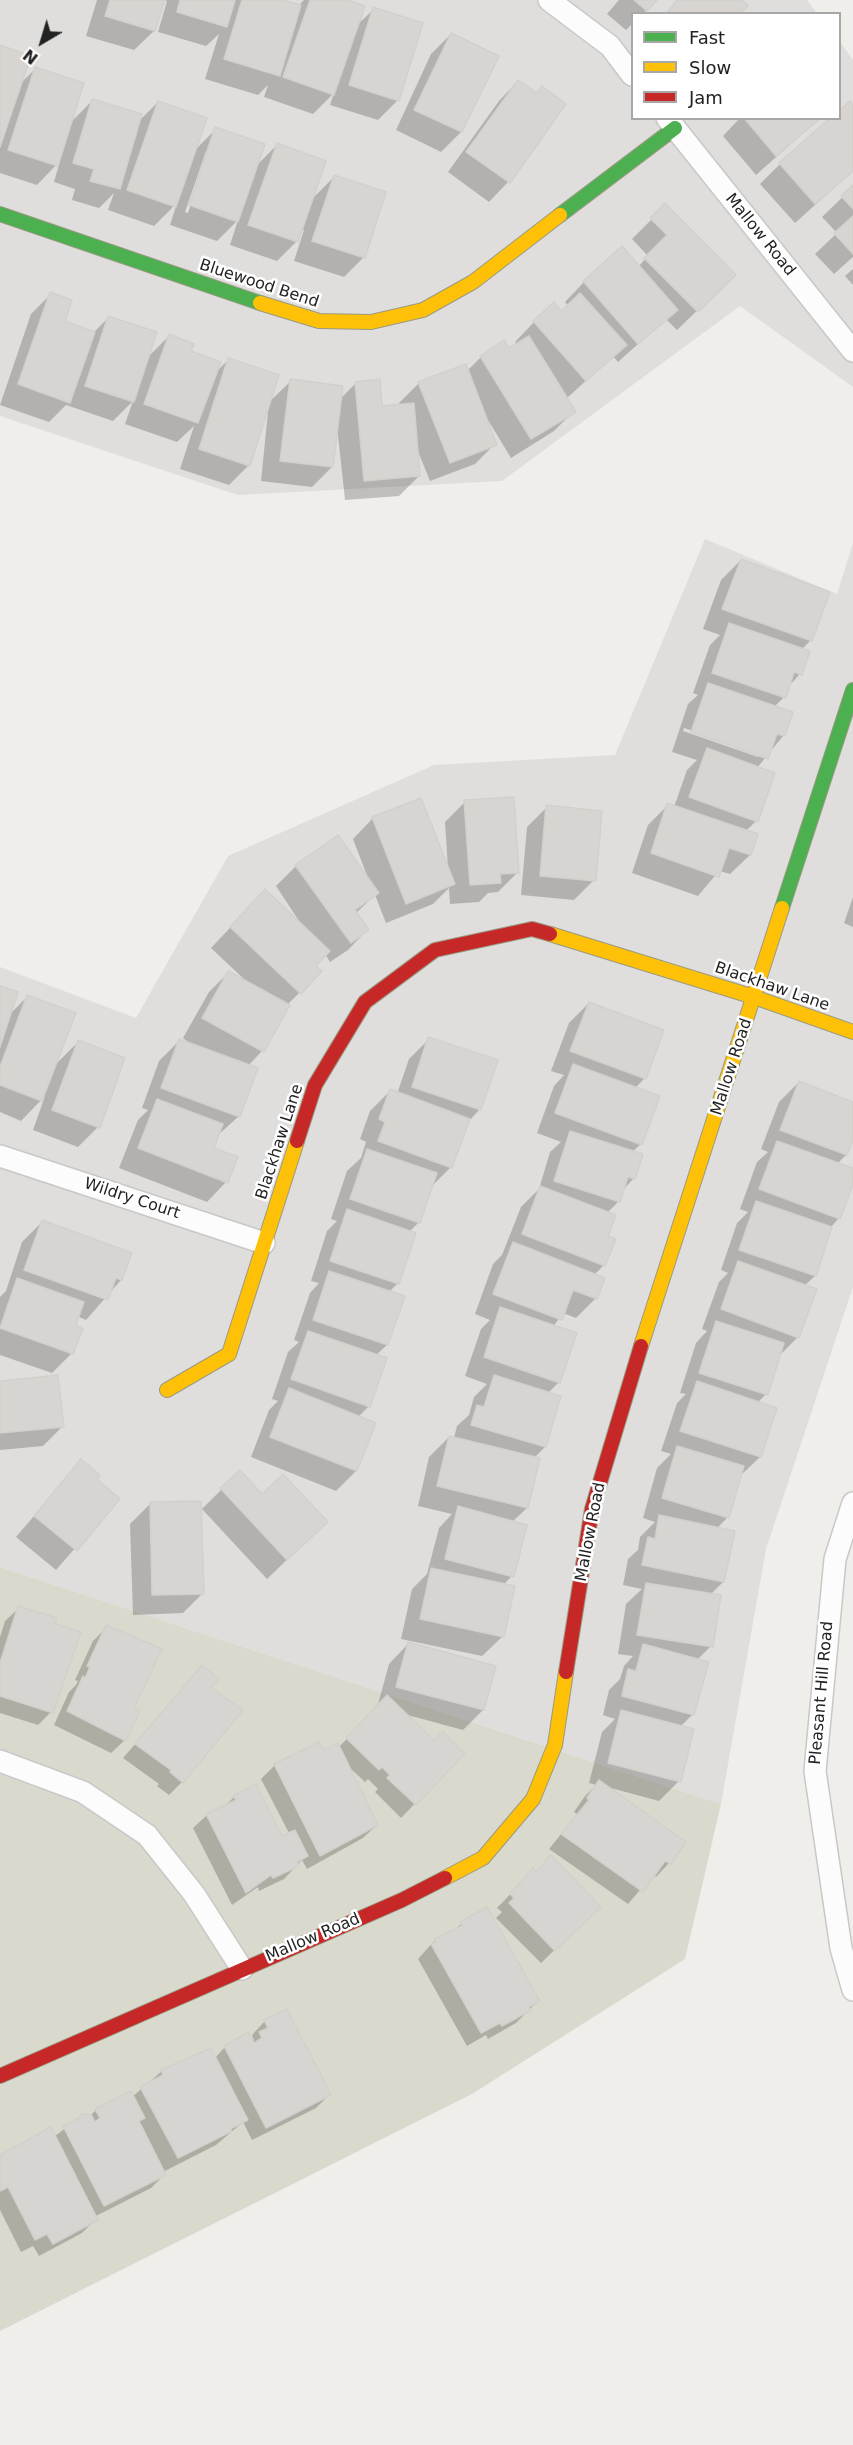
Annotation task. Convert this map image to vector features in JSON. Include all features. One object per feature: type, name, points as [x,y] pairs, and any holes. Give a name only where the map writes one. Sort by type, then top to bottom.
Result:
[{"type":"street","points":[[549,0],[610,46],[631,72]]},
{"type":"street","name":"Bluewood Bend","points":[[0,214],[239,297],[319,321],[371,322],[423,310],[473,282],[671,123]]},
{"type":"street","name":"Mallow Road","points":[[671,123],[853,351]]},
{"type":"street","name":"Mallow Road","points":[[0,2076],[402,1900],[483,1858],[533,1799],[555,1745],[592,1509],[617,1421],[853,690]]},
{"type":"street","name":"Blackhaw Lane","points":[[166,1390],[229,1354],[315,1085],[365,1002],[435,950],[532,929],[754,997],[853,1032]]},
{"type":"street","name":"Wildry Court","points":[[0,1156],[264,1243]]},
{"type":"street","name":"Pleasant Hill Road","points":[[853,1503],[835,1559],[815,1771],[841,1948],[853,1990]]},
{"type":"street","points":[[0,1761],[83,1792],[147,1835],[194,1894],[242,1969]]},
{"type":"shaded area","points":[[0,0],[807,0],[816,12],[631,12],[631,120],[841,120],[841,43],[853,60],[853,387],[740,306],[502,481],[238,495],[0,416]]},
{"type":"shaded area","points":[[705,539],[837,594],[853,543],[853,1287],[766,1549],[721,1804],[0,1567],[0,967],[136,1018],[228,856],[434,765],[615,755]]},
{"type":"shaded area","points":[[0,1567],[721,1804],[685,1959],[472,2094],[0,2331]]},
{"type":"building","points":[[110,0],[165,0],[155,31],[105,16]]},
{"type":"building","points":[[180,0],[235,0],[227,27],[177,12]]},
{"type":"building","points":[[242,0],[283,0],[301,5],[280,76],[224,59]]},
{"type":"building","points":[[310,0],[348,0],[365,6],[334,95],[283,77]]},
{"type":"building","points":[[634,0],[657,0],[647,11]]},
{"type":"building","points":[[677,0],[742,0],[748,6],[742,12],[668,12]]},
{"type":"building","points":[[373,7],[423,23],[399,101],[349,85]]},
{"type":"building","points":[[451,33],[499,56],[462,132],[414,110]]},
{"type":"building","points":[[0,45],[31,56],[0,147]]},
{"type":"building","points":[[35,67],[84,83],[58,166],[8,150]]},
{"type":"building","points":[[518,80],[537,93],[542,86],[566,104],[510,183],[466,152]]},
{"type":"building","points":[[92,99],[142,114],[120,189],[90,181],[94,169],[73,163]]},
{"type":"building","points":[[158,101],[207,118],[176,207],[127,190]]},
{"type":"building","points":[[850,101],[853,105],[853,171],[815,204],[779,163],[828,120],[841,120],[841,109]]},
{"type":"building","points":[[746,120],[819,120],[776,156]]},
{"type":"building","points":[[215,127],[265,144],[238,222],[189,205]]},
{"type":"building","points":[[277,143],[326,161],[298,242],[248,225]]},
{"type":"building","points":[[334,175],[386,192],[365,258],[312,241]]},
{"type":"building","points":[[853,185],[853,209],[841,196]]},
{"type":"building","points":[[665,203],[736,275],[698,312],[644,258],[667,235],[650,218]]},
{"type":"building","points":[[853,216],[853,254],[834,233]]},
{"type":"building","points":[[622,246],[678,310],[638,344],[583,281]]},
{"type":"building","points":[[50,292],[72,300],[65,321],[95,332],[70,403],[18,384]]},
{"type":"building","points":[[580,293],[627,345],[586,381],[533,321],[554,302],[561,311]]},
{"type":"building","points":[[108,316],[157,332],[134,402],[85,386]]},
{"type":"building","points":[[169,334],[194,344],[191,351],[221,362],[198,423],[144,404]]},
{"type":"building","points":[[529,336],[576,412],[531,439],[480,356],[504,340],[509,348]]},
{"type":"building","points":[[228,358],[279,375],[250,466],[199,449]]},
{"type":"building","points":[[466,364],[497,445],[450,463],[418,382]]},
{"type":"building","points":[[290,379],[343,386],[333,467],[280,461]]},
{"type":"building","points":[[380,379],[382,406],[414,403],[420,476],[364,481],[355,382]]},
{"type":"building","points":[[741,559],[830,592],[812,641],[722,609]]},
{"type":"building","points":[[729,623],[810,651],[802,675],[794,672],[786,698],[712,673]]},
{"type":"building","points":[[708,683],[793,712],[785,736],[777,734],[768,759],[691,732]]},
{"type":"building","points":[[707,748],[775,773],[758,822],[689,797]]},
{"type":"building","points":[[514,797],[519,873],[500,874],[501,883],[470,885],[464,800]]},
{"type":"building","points":[[421,798],[455,884],[406,904],[372,817]]},
{"type":"building","points":[[667,803],[758,834],[751,855],[729,848],[719,877],[651,853]]},
{"type":"building","points":[[546,805],[602,811],[596,881],[540,876]]},
{"type":"building","points":[[338,835],[379,893],[355,910],[369,930],[351,943],[295,865]]},
{"type":"building","points":[[265,889],[330,951],[316,966],[322,971],[301,994],[230,927]]},
{"type":"building","points":[[228,971],[290,1005],[264,1052],[202,1018]]},
{"type":"building","points":[[0,986],[18,992],[0,1047]]},
{"type":"building","points":[[27,995],[76,1013],[42,1101],[0,1085],[0,1067]]},
{"type":"building","points":[[589,1002],[664,1030],[646,1079],[570,1051]]},
{"type":"building","points":[[428,1037],[498,1060],[481,1110],[412,1087]]},
{"type":"building","points":[[179,1039],[258,1068],[240,1117],[161,1088]]},
{"type":"building","points":[[78,1040],[125,1058],[100,1128],[52,1110]]},
{"type":"building","points":[[573,1064],[660,1096],[642,1145],[555,1113]]},
{"type":"building","points":[[799,1081],[853,1102],[853,1141],[847,1155],[780,1130]]},
{"type":"building","points":[[390,1089],[470,1119],[452,1168],[378,1141],[385,1122],[379,1119]]},
{"type":"building","points":[[157,1099],[223,1124],[214,1148],[238,1157],[228,1183],[138,1148]]},
{"type":"building","points":[[570,1131],[643,1154],[635,1179],[628,1177],[620,1202],[554,1181]]},
{"type":"building","points":[[777,1141],[853,1168],[853,1185],[840,1219],[759,1189]]},
{"type":"building","points":[[367,1149],[437,1173],[420,1223],[350,1199]]},
{"type":"building","points":[[540,1186],[616,1215],[608,1236],[616,1239],[605,1266],[522,1234]]},
{"type":"building","points":[[756,1201],[832,1227],[816,1276],[739,1250]]},
{"type":"building","points":[[347,1209],[416,1233],[399,1284],[330,1261]]},
{"type":"building","points":[[42,1220],[132,1253],[122,1280],[116,1278],[108,1300],[24,1270]]},
{"type":"building","points":[[513,1242],[605,1278],[597,1299],[573,1290],[562,1320],[493,1294]]},
{"type":"building","points":[[738,1261],[817,1289],[799,1338],[721,1309]]},
{"type":"building","points":[[329,1271],[405,1296],[388,1345],[313,1320]]},
{"type":"building","points":[[17,1278],[84,1302],[76,1325],[83,1329],[73,1354],[0,1328]]},
{"type":"building","points":[[500,1307],[577,1333],[560,1383],[484,1357]]},
{"type":"building","points":[[716,1321],[784,1343],[768,1395],[699,1373]]},
{"type":"building","points":[[308,1331],[387,1358],[370,1407],[291,1379]]},
{"type":"building","points":[[58,1375],[64,1427],[0,1433],[0,1381]]},
{"type":"building","points":[[494,1375],[561,1396],[546,1447],[471,1425],[477,1405],[484,1407]]},
{"type":"building","points":[[697,1381],[777,1408],[761,1457],[680,1431]]},
{"type":"building","points":[[289,1388],[376,1423],[357,1471],[270,1437]]},
{"type":"building","points":[[449,1436],[540,1458],[528,1508],[437,1486]]},
{"type":"building","points":[[677,1446],[744,1466],[729,1518],[662,1498]]},
{"type":"building","points":[[81,1459],[100,1475],[97,1479],[120,1499],[77,1551],[34,1516]]},
{"type":"building","points":[[240,1470],[262,1494],[283,1474],[328,1522],[287,1560],[220,1488]]},
{"type":"building","points":[[201,1501],[204,1594],[152,1595],[150,1502]]},
{"type":"building","points":[[458,1506],[527,1525],[514,1577],[445,1559]]},
{"type":"building","points":[[659,1515],[735,1531],[724,1582],[642,1565],[648,1537],[655,1539]]},
{"type":"building","points":[[431,1568],[515,1586],[504,1637],[420,1619]]},
{"type":"building","points":[[646,1583],[721,1595],[713,1647],[637,1635]]},
{"type":"building","points":[[18,1606],[57,1618],[55,1624],[81,1632],[53,1713],[0,1696],[0,1663]]},
{"type":"building","points":[[106,1625],[162,1649],[134,1708],[140,1711],[126,1741],[67,1711],[83,1676],[85,1678],[90,1667],[87,1666]]},
{"type":"building","points":[[408,1642],[496,1666],[484,1710],[396,1687]]},
{"type":"building","points":[[643,1644],[709,1662],[694,1715],[622,1696],[628,1669],[636,1671]]},
{"type":"building","points":[[202,1665],[219,1679],[211,1688],[243,1710],[183,1783],[170,1772],[171,1770],[135,1744]]},
{"type":"building","points":[[387,1695],[434,1740],[443,1732],[465,1754],[416,1805],[387,1778],[390,1775],[382,1767],[379,1770],[346,1738]]},
{"type":"building","points":[[621,1710],[694,1729],[681,1782],[608,1763]]},
{"type":"building","points":[[319,1742],[324,1750],[338,1743],[378,1825],[320,1856],[274,1764]]},
{"type":"building","points":[[599,1780],[686,1842],[671,1864],[665,1861],[643,1892],[561,1834],[589,1800],[587,1798]]},
{"type":"building","points":[[256,1784],[282,1836],[295,1830],[308,1856],[297,1862],[299,1866],[273,1878],[271,1875],[246,1893],[206,1814],[236,1800],[233,1796]]},
{"type":"building","points":[[551,1855],[601,1907],[555,1951],[509,1903],[514,1898],[510,1894],[533,1868],[536,1872]]},
{"type":"building","points":[[487,1907],[540,2001],[529,2007],[531,2010],[502,2026],[500,2023],[481,2033],[431,1944],[436,1942],[434,1939],[462,1926],[460,1922]]},
{"type":"building","points":[[287,2009],[331,2095],[266,2128],[224,2046],[248,2032],[254,2043],[262,2038],[259,2032],[268,2028],[264,2020]]},
{"type":"building","points":[[211,2048],[248,2120],[230,2129],[232,2131],[178,2158],[140,2087],[163,2075],[161,2070]]},
{"type":"building","points":[[131,2091],[145,2118],[139,2121],[166,2175],[104,2206],[63,2126],[80,2118],[81,2114],[91,2114],[95,2122],[100,2118],[95,2109]]},
{"type":"building","points":[[51,2127],[98,2220],[53,2244],[47,2234],[35,2240],[8,2187],[0,2191],[0,2155]]},
{"type":"traffic: fast","points":[[560,215],[675,128]]},
{"type":"traffic: fast","points":[[0,214],[260,303]]},
{"type":"traffic: fast","points":[[782,908],[853,690]]},
{"type":"traffic: slow","points":[[260,303],[319,321],[371,322],[423,310],[473,282],[560,215]]},
{"type":"traffic: slow","points":[[641,1346],[782,908]]},
{"type":"traffic: slow","points":[[550,934],[754,997],[853,1032]]},
{"type":"traffic: slow","points":[[167,1390],[229,1354],[297,1141]]},
{"type":"traffic: slow","points":[[445,1878],[483,1858],[533,1799],[555,1745],[566,1672]]},
{"type":"traffic: jam","points":[[297,1141],[315,1085],[365,1002],[435,950],[532,929],[550,934]]},
{"type":"traffic: jam","points":[[566,1672],[592,1509],[641,1346]]},
{"type":"traffic: jam","points":[[0,2076],[402,1900],[445,1878]]}]
